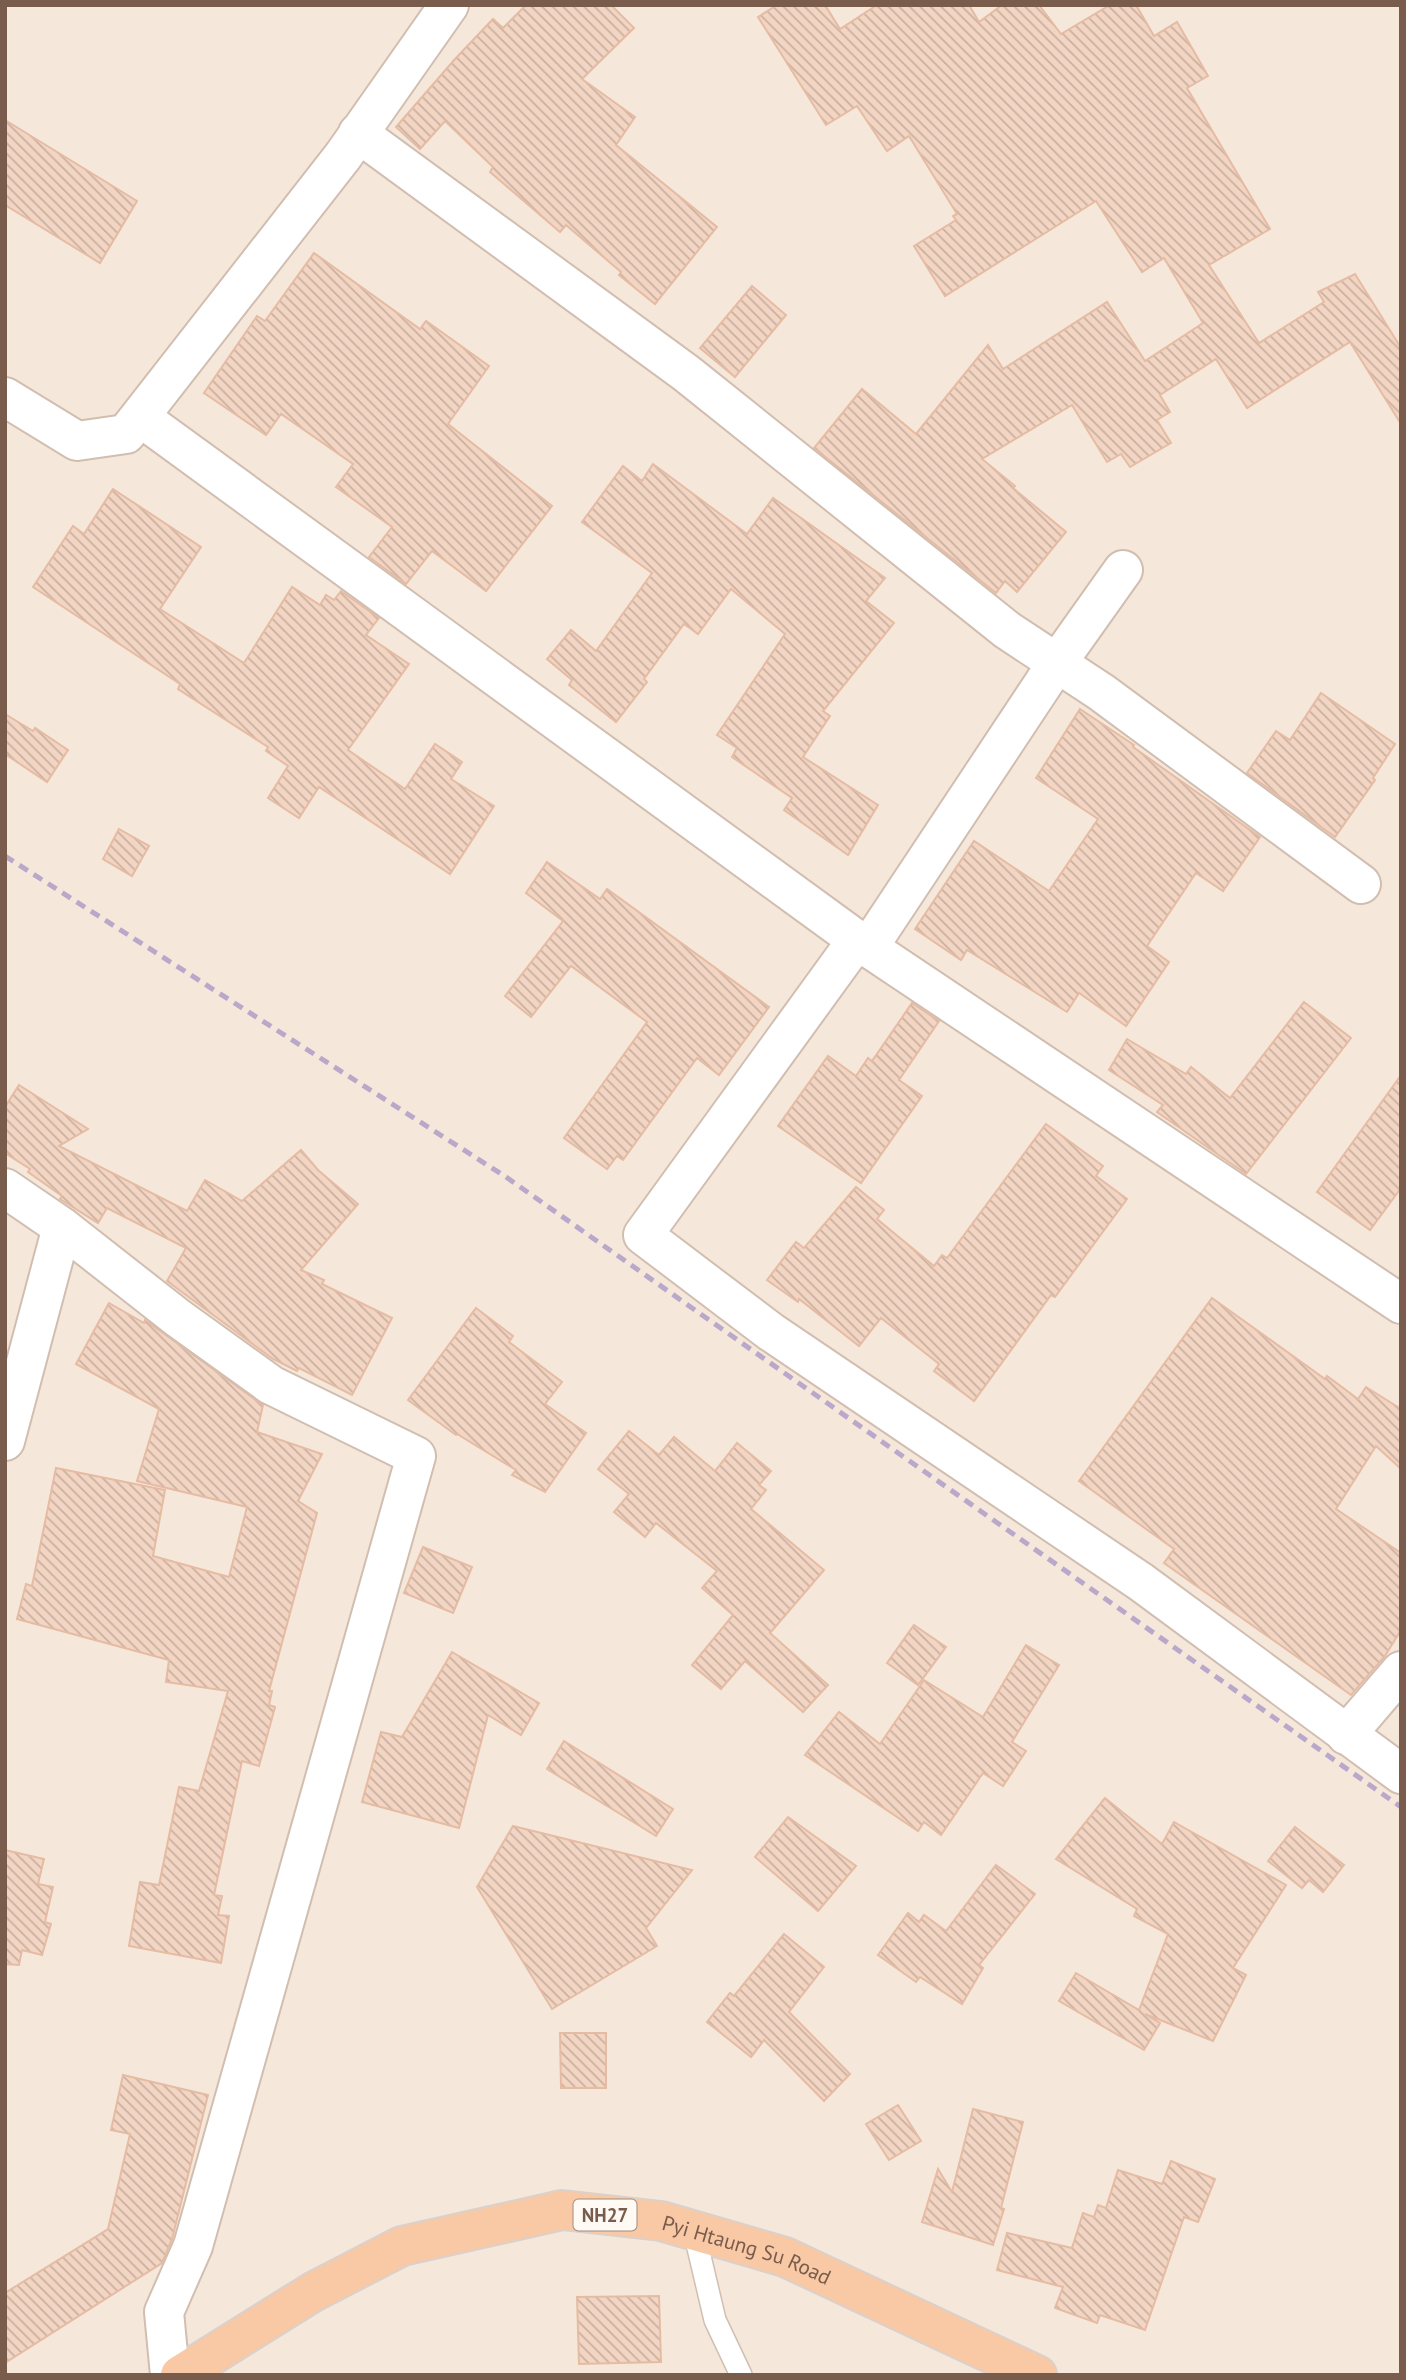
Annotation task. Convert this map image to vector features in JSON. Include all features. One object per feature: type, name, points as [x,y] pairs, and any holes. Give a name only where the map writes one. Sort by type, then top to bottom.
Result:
[{"type":"highway","name":"Pyi Htaung Su Road","points":[[180,2375],[313,2292],[402,2246],[562,2210],[661,2221],[785,2258],[1037,2375]]},
{"type":"street","points":[[5,397],[77,441],[127,433],[358,133],[449,5]]},
{"type":"street","points":[[358,133],[686,373],[1007,630],[1101,692],[1361,884]]},
{"type":"street","points":[[140,417],[863,944],[1401,1304]]},
{"type":"street","points":[[1122,570],[863,944],[643,1235],[771,1332],[1141,1582],[1401,1774]]},
{"type":"street","points":[[5,1188],[62,1227],[178,1318],[271,1385],[416,1456],[193,2246],[164,2312],[170,2375]]},
{"type":"street","points":[[5,1441],[62,1227]]},
{"type":"street","points":[[1346,1735],[1401,1671]]},
{"type":"lane","points":[[694,2231],[715,2320],[741,2375]]},
{"type":"shaded area","points":[[5,5],[1401,5],[1401,2375],[5,2375]]},
{"type":"building","points":[[526,5],[611,5],[634,28],[582,79],[635,117],[616,145],[717,227],[655,304],[619,275],[621,272],[566,225],[560,232],[490,172],[493,167],[445,121],[420,149],[396,127],[493,19],[503,28]]},
{"type":"building","points":[[777,5],[825,5],[840,29],[877,5],[969,5],[979,22],[1002,5],[1039,5],[1061,34],[1110,5],[1136,5],[1154,36],[1177,22],[1208,76],[1187,88],[1270,229],[1209,265],[1259,343],[1324,302],[1318,292],[1355,274],[1401,348],[1401,424],[1350,342],[1247,408],[1216,359],[1160,395],[1170,412],[1157,420],[1171,443],[1130,467],[1121,454],[1107,462],[1072,405],[982,459],[1066,532],[1017,592],[1005,581],[996,593],[814,448],[862,389],[916,434],[988,345],[1003,369],[1107,302],[1145,361],[1203,323],[1164,258],[1142,272],[1096,201],[945,296],[914,246],[956,220],[953,216],[957,214],[909,136],[887,151],[857,106],[826,125],[758,17]]},
{"type":"building","points":[[5,120],[137,201],[100,263],[5,205]]},
{"type":"building","points":[[314,253],[420,329],[426,321],[489,366],[448,424],[552,506],[486,591],[432,551],[406,584],[369,557],[392,527],[336,487],[353,464],[281,414],[266,435],[204,393],[257,316],[265,321]]},
{"type":"building","points":[[752,286],[786,315],[735,377],[700,348]]},
{"type":"building","points":[[653,464],[747,534],[773,498],[885,578],[866,601],[894,623],[823,711],[830,716],[803,757],[878,805],[848,855],[784,810],[792,798],[732,757],[737,748],[717,735],[785,634],[731,589],[698,634],[684,624],[644,679],[647,682],[616,722],[569,685],[572,680],[547,659],[571,630],[596,651],[652,573],[582,522],[623,466],[642,481]]},
{"type":"building","points":[[113,489],[201,547],[160,609],[244,663],[292,587],[320,605],[326,595],[334,600],[341,591],[379,618],[366,635],[409,664],[348,750],[405,789],[435,744],[462,762],[451,779],[494,806],[450,874],[319,787],[299,818],[268,798],[288,766],[266,751],[268,747],[178,689],[180,684],[33,587],[73,526],[84,534]]},
{"type":"building","points":[[1321,693],[1395,744],[1373,778],[1375,780],[1335,837],[1247,773],[1276,731],[1290,740]]},
{"type":"building","points":[[1080,709],[1260,837],[1223,891],[1196,873],[1147,946],[1169,962],[1126,1026],[1079,993],[1067,1012],[967,950],[961,960],[915,929],[974,841],[1049,891],[1098,819],[1036,778]]},
{"type":"building","points":[[5,714],[33,731],[35,728],[68,750],[47,782],[5,754]]},
{"type":"building","points":[[119,829],[149,846],[132,876],[103,859]]},
{"type":"building","points":[[547,862],[600,899],[607,889],[769,1007],[719,1075],[697,1058],[623,1160],[617,1156],[607,1169],[564,1138],[647,1022],[571,966],[531,1017],[505,996],[563,921],[526,893]]},
{"type":"building","points":[[1304,1002],[1351,1038],[1246,1174],[1157,1112],[1163,1105],[1109,1070],[1127,1039],[1186,1074],[1191,1067],[1230,1098]]},
{"type":"building","points":[[912,1003],[939,1021],[899,1080],[922,1096],[861,1183],[778,1126],[828,1056],[856,1076],[868,1058],[872,1061]]},
{"type":"building","points":[[1401,1075],[1401,1188],[1370,1230],[1317,1192]]},
{"type":"building","points":[[19,1085],[88,1129],[59,1146],[187,1211],[205,1180],[242,1201],[301,1150],[318,1170],[358,1204],[301,1270],[324,1280],[322,1284],[392,1318],[352,1395],[299,1368],[297,1371],[273,1359],[167,1281],[186,1248],[107,1208],[98,1223],[60,1199],[62,1196],[28,1172],[30,1169],[5,1153],[5,1107]]},
{"type":"building","points":[[1046,1124],[1103,1166],[1096,1176],[1127,1199],[1055,1297],[1051,1295],[974,1401],[934,1371],[939,1364],[881,1318],[859,1346],[799,1299],[798,1302],[767,1280],[796,1242],[804,1248],[856,1187],[884,1210],[877,1219],[934,1266],[942,1255],[947,1258]]},
{"type":"building","points":[[1212,1298],[1325,1379],[1327,1376],[1358,1399],[1366,1387],[1401,1409],[1401,1469],[1376,1446],[1336,1509],[1401,1553],[1401,1630],[1385,1656],[1351,1695],[1164,1563],[1174,1549],[1079,1481]]},
{"type":"building","points":[[109,1303],[144,1323],[145,1320],[263,1405],[257,1432],[322,1454],[298,1501],[317,1513],[269,1691],[272,1691],[269,1705],[275,1707],[259,1766],[242,1761],[214,1895],[222,1896],[218,1915],[229,1916],[221,1963],[129,1946],[140,1882],[159,1885],[179,1787],[199,1791],[228,1691],[166,1682],[169,1660],[17,1619],[26,1584],[32,1586],[56,1468],[165,1490],[153,1556],[229,1577],[247,1507],[137,1481],[159,1409],[76,1364]]},
{"type":"building","points":[[476,1308],[513,1336],[509,1342],[562,1382],[545,1404],[586,1433],[545,1492],[512,1475],[516,1470],[456,1435],[408,1400]]},
{"type":"building","points":[[629,1431],[659,1455],[674,1437],[715,1471],[737,1443],[771,1471],[759,1485],[766,1490],[751,1509],[824,1570],[770,1633],[828,1685],[803,1712],[745,1661],[721,1689],[692,1665],[733,1615],[702,1588],[717,1571],[656,1523],[645,1537],[614,1512],[629,1494],[598,1469]]},
{"type":"building","points":[[423,1547],[472,1567],[453,1613],[404,1593]]},
{"type":"building","points":[[914,1625],[946,1647],[918,1685],[887,1663]]},
{"type":"building","points":[[1026,1645],[1059,1665],[1012,1742],[1026,1751],[1003,1786],[983,1773],[941,1835],[924,1822],[918,1831],[805,1755],[839,1712],[880,1744],[924,1680],[983,1717]]},
{"type":"building","points":[[452,1652],[539,1703],[521,1735],[488,1715],[459,1828],[362,1802],[381,1732],[402,1737]]},
{"type":"building","points":[[564,1741],[673,1809],[656,1836],[547,1769]]},
{"type":"building","points":[[1105,1798],[1162,1844],[1174,1822],[1286,1885],[1233,1968],[1246,1975],[1213,2041],[1145,2014],[1160,2023],[1144,2050],[1059,2001],[1076,1973],[1139,2010],[1168,1934],[1134,1916],[1137,1909],[1056,1859]]},
{"type":"building","points":[[788,1817],[856,1866],[818,1911],[755,1857]]},
{"type":"building","points":[[513,1826],[692,1870],[646,1928],[657,1946],[552,2009],[477,1887]]},
{"type":"building","points":[[1295,1827],[1344,1865],[1323,1892],[1309,1880],[1302,1888],[1268,1861]]},
{"type":"building","points":[[5,1850],[44,1859],[38,1884],[53,1887],[45,1922],[51,1924],[42,1955],[22,1950],[19,1965],[5,1964]]},
{"type":"building","points":[[996,1865],[1035,1894],[979,1965],[983,1968],[962,2004],[920,1977],[916,1982],[878,1955],[908,1913],[919,1922],[924,1915],[946,1931]]},
{"type":"building","points":[[784,1934],[824,1967],[789,2012],[850,2074],[824,2101],[764,2040],[751,2057],[707,2022],[730,1993],[734,1996]]},
{"type":"building","points":[[560,2033],[606,2033],[606,2088],[561,2088]]},
{"type":"building","points":[[123,2075],[208,2095],[172,2239],[162,2263],[5,2363],[5,2293],[108,2229],[130,2134],[111,2130]]},
{"type":"building","points":[[898,2105],[921,2141],[889,2160],[866,2124]]},
{"type":"building","points":[[973,2109],[1023,2122],[1001,2208],[1004,2209],[993,2245],[922,2222],[938,2169],[952,2192]]},
{"type":"building","points":[[1171,2161],[1215,2179],[1198,2222],[1184,2217],[1145,2330],[1100,2315],[1097,2323],[1055,2308],[1063,2287],[997,2270],[1007,2233],[1072,2248],[1083,2213],[1094,2217],[1098,2205],[1106,2208],[1118,2170],[1162,2184]]},
{"type":"building","points":[[659,2296],[661,2362],[579,2364],[577,2297]]},
{"type":"railway","points":[[5,856],[506,1177],[1401,1807]]}]
